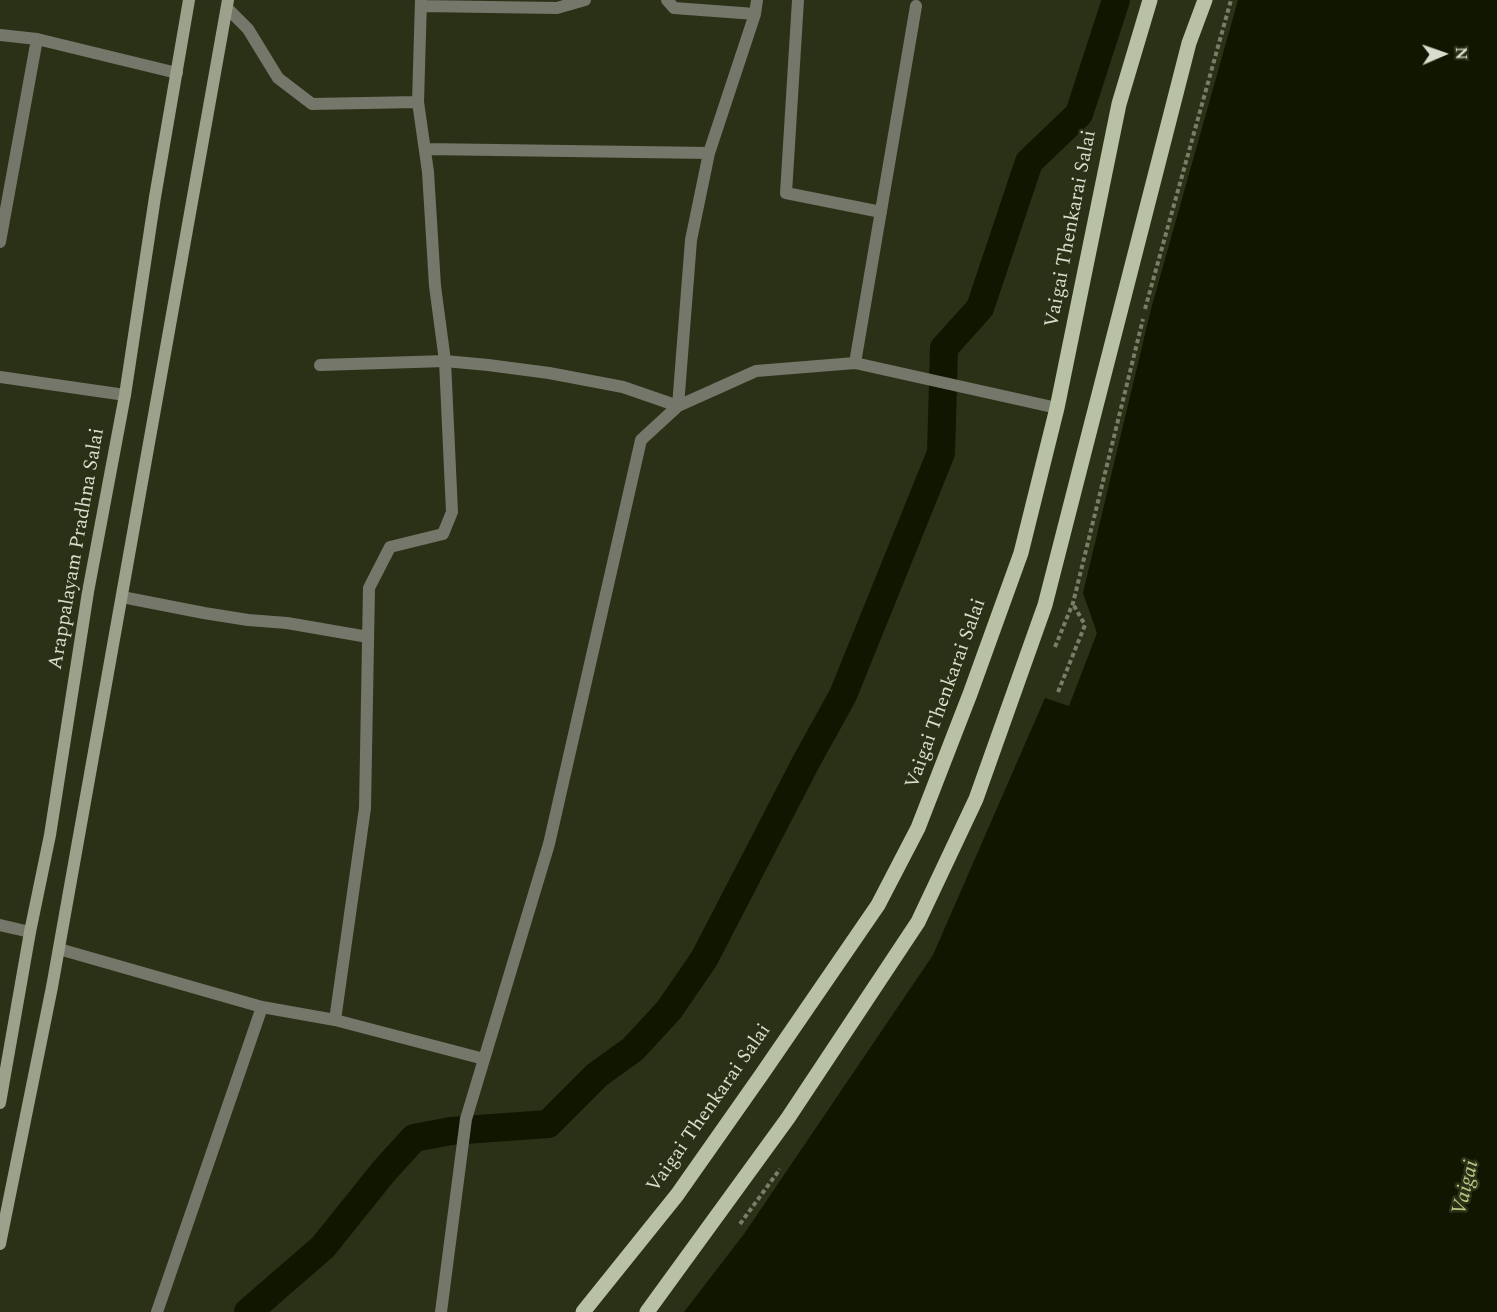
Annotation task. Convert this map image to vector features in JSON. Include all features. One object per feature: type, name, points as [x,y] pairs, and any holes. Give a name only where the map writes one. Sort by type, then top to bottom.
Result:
[{"type":"main road","name":"Arappalayam Pradhna Salai","points":[[0,1103],[30,932],[50,835],[88,592],[125,395],[189,0]]},
{"type":"main road","name":"Vaigai Thenkarai Salai","points":[[583,1312],[677,1195],[762,1074],[878,905],[918,828],[1021,553],[1057,408],[1119,104],[1150,0]]},
{"type":"main road","points":[[647,1312],[788,1118],[918,922],[976,799],[1045,605],[1189,44],[1205,0]]},
{"type":"main road","points":[[0,1244],[59,949],[227,4]]},
{"type":"street","points":[[335,1020],[365,808],[369,588],[390,547],[443,534],[452,512],[445,361],[435,286],[425,149],[418,102],[421,3],[557,8],[585,0]]},
{"type":"street","points":[[667,0],[674,8],[755,14]]},
{"type":"street","points":[[678,406],[691,240],[709,153],[755,14],[757,0]]},
{"type":"street","points":[[798,0],[786,193],[881,212]]},
{"type":"street","points":[[227,4],[248,29],[278,78],[312,104],[418,102]]},
{"type":"street","points":[[855,363],[916,6]]},
{"type":"street","points":[[0,35],[37,39],[177,73]]},
{"type":"street","points":[[0,242],[37,39]]},
{"type":"street","points":[[425,149],[709,153]]},
{"type":"street","points":[[321,365],[445,361],[549,373],[612,385],[678,406]]},
{"type":"street","points":[[441,1312],[466,1119],[549,844],[641,440],[678,406],[756,371],[855,363],[1057,408]]},
{"type":"street","points":[[0,377],[125,395]]},
{"type":"street","points":[[122,597],[204,613],[287,623],[368,637]]},
{"type":"street","points":[[0,926],[30,932]]},
{"type":"street","points":[[59,949],[262,1007],[335,1020],[484,1059]]},
{"type":"street","points":[[157,1312],[262,1007]]},
{"type":"path","points":[[1058,692],[1085,625],[1073,603]]},
{"type":"water","name":"Vaigai","points":[[1238,0],[1497,0],[1497,1312],[684,1312],[744,1234],[933,955],[1045,698],[1069,706],[1097,633],[1083,593],[1151,309]]},
{"type":"waterway","points":[[248,1312],[323,1247],[384,1171],[414,1138],[451,1131],[548,1124],[597,1075],[633,1049],[669,1010],[704,959],[843,695],[941,453],[944,348],[980,308],[1029,162],[1079,114],[1116,0]]}]
